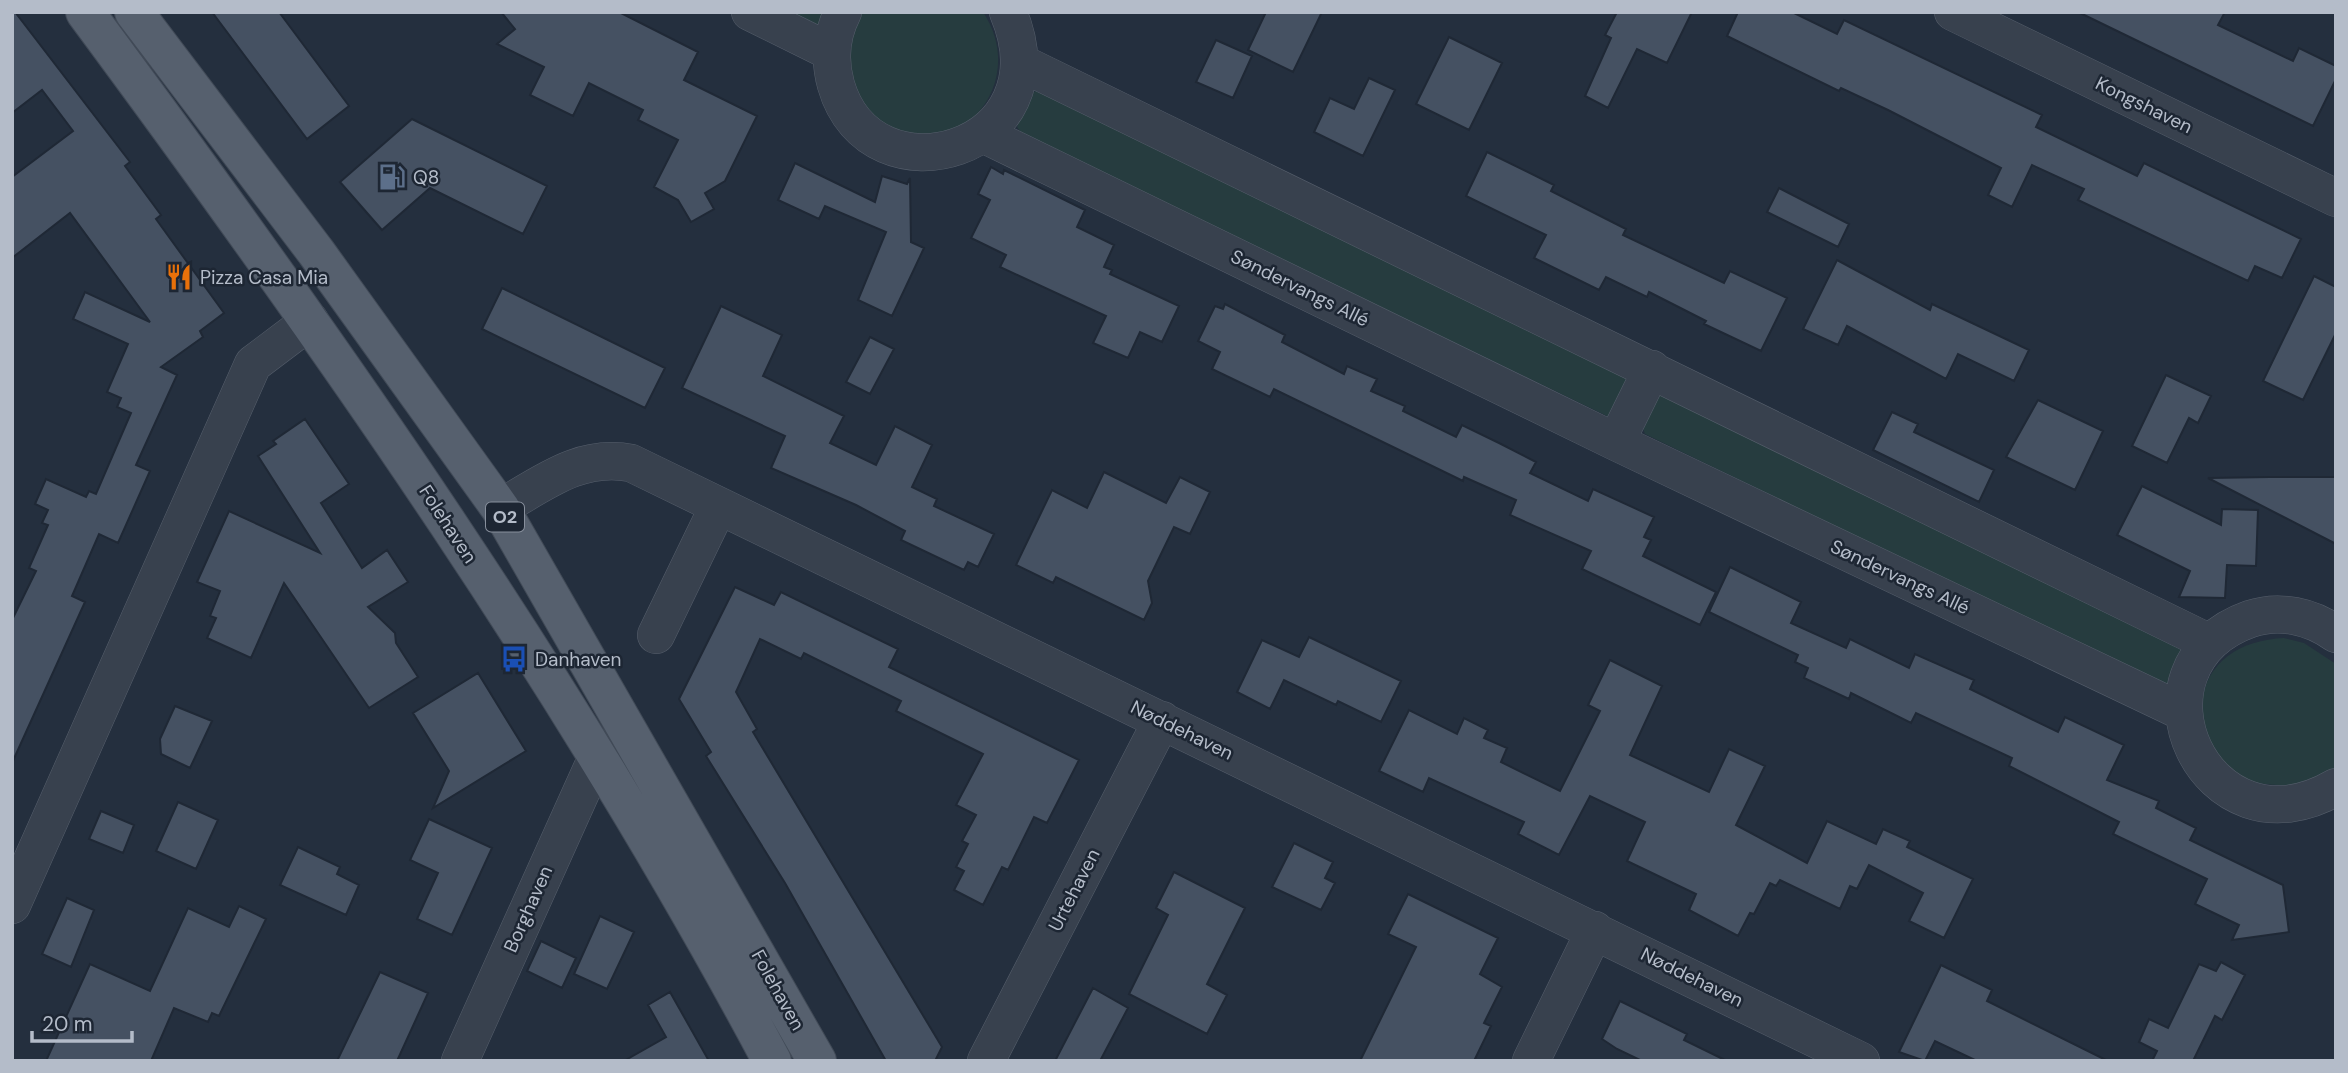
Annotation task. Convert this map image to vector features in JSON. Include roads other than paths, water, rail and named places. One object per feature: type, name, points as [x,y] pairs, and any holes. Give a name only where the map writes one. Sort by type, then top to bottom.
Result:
[{"type":"main road","name":"Folehaven","points":[[85,12],[310,321],[456,535],[597,757],[734,990],[772,1061]]},
{"type":"main road","name":"Folehaven","points":[[135,12],[316,252],[500,508],[817,1061]]},
{"type":"street","points":[[750,12],[831,52]]},
{"type":"street","points":[[843,12],[831,52],[839,96],[850,116],[885,144],[909,152],[936,153],[960,147],[983,134],[1002,114],[1015,90],[1021,63],[1017,34],[1008,12]]},
{"type":"street","name":"Kongshaven","points":[[1953,12],[2336,198]]},
{"type":"street","points":[[1021,63],[2210,643]]},
{"type":"street","name":"Søndervangs Allé","points":[[983,134],[1616,442],[2183,712]]},
{"type":"street","points":[[12,905],[253,364],[310,321]]},
{"type":"street","points":[[1616,442],[1652,369]]},
{"type":"street","name":"Nøddehaven","points":[[500,508],[595,459],[631,463],[1861,1061]]},
{"type":"street","points":[[656,635],[718,507]]},
{"type":"street","points":[[2336,634],[2323,624],[2293,615],[2263,615],[2234,625],[2210,643],[2194,664],[2185,687],[2183,712],[2189,744],[2206,772],[2232,793],[2257,803],[2284,806],[2311,800],[2336,787]]},
{"type":"street","name":"Urtehaven","points":[[986,1061],[1162,720]]},
{"type":"street","name":"Borghaven","points":[[460,1061],[597,757]]},
{"type":"street","points":[[1531,1061],[1595,930]]},
{"type":"place","name":"Q8","points":[[392,177]]},
{"type":"place","name":"Pizza Casa Mia","points":[[179,277]]},
{"type":"place","name":"Danhaven","points":[[514,659]]}]
